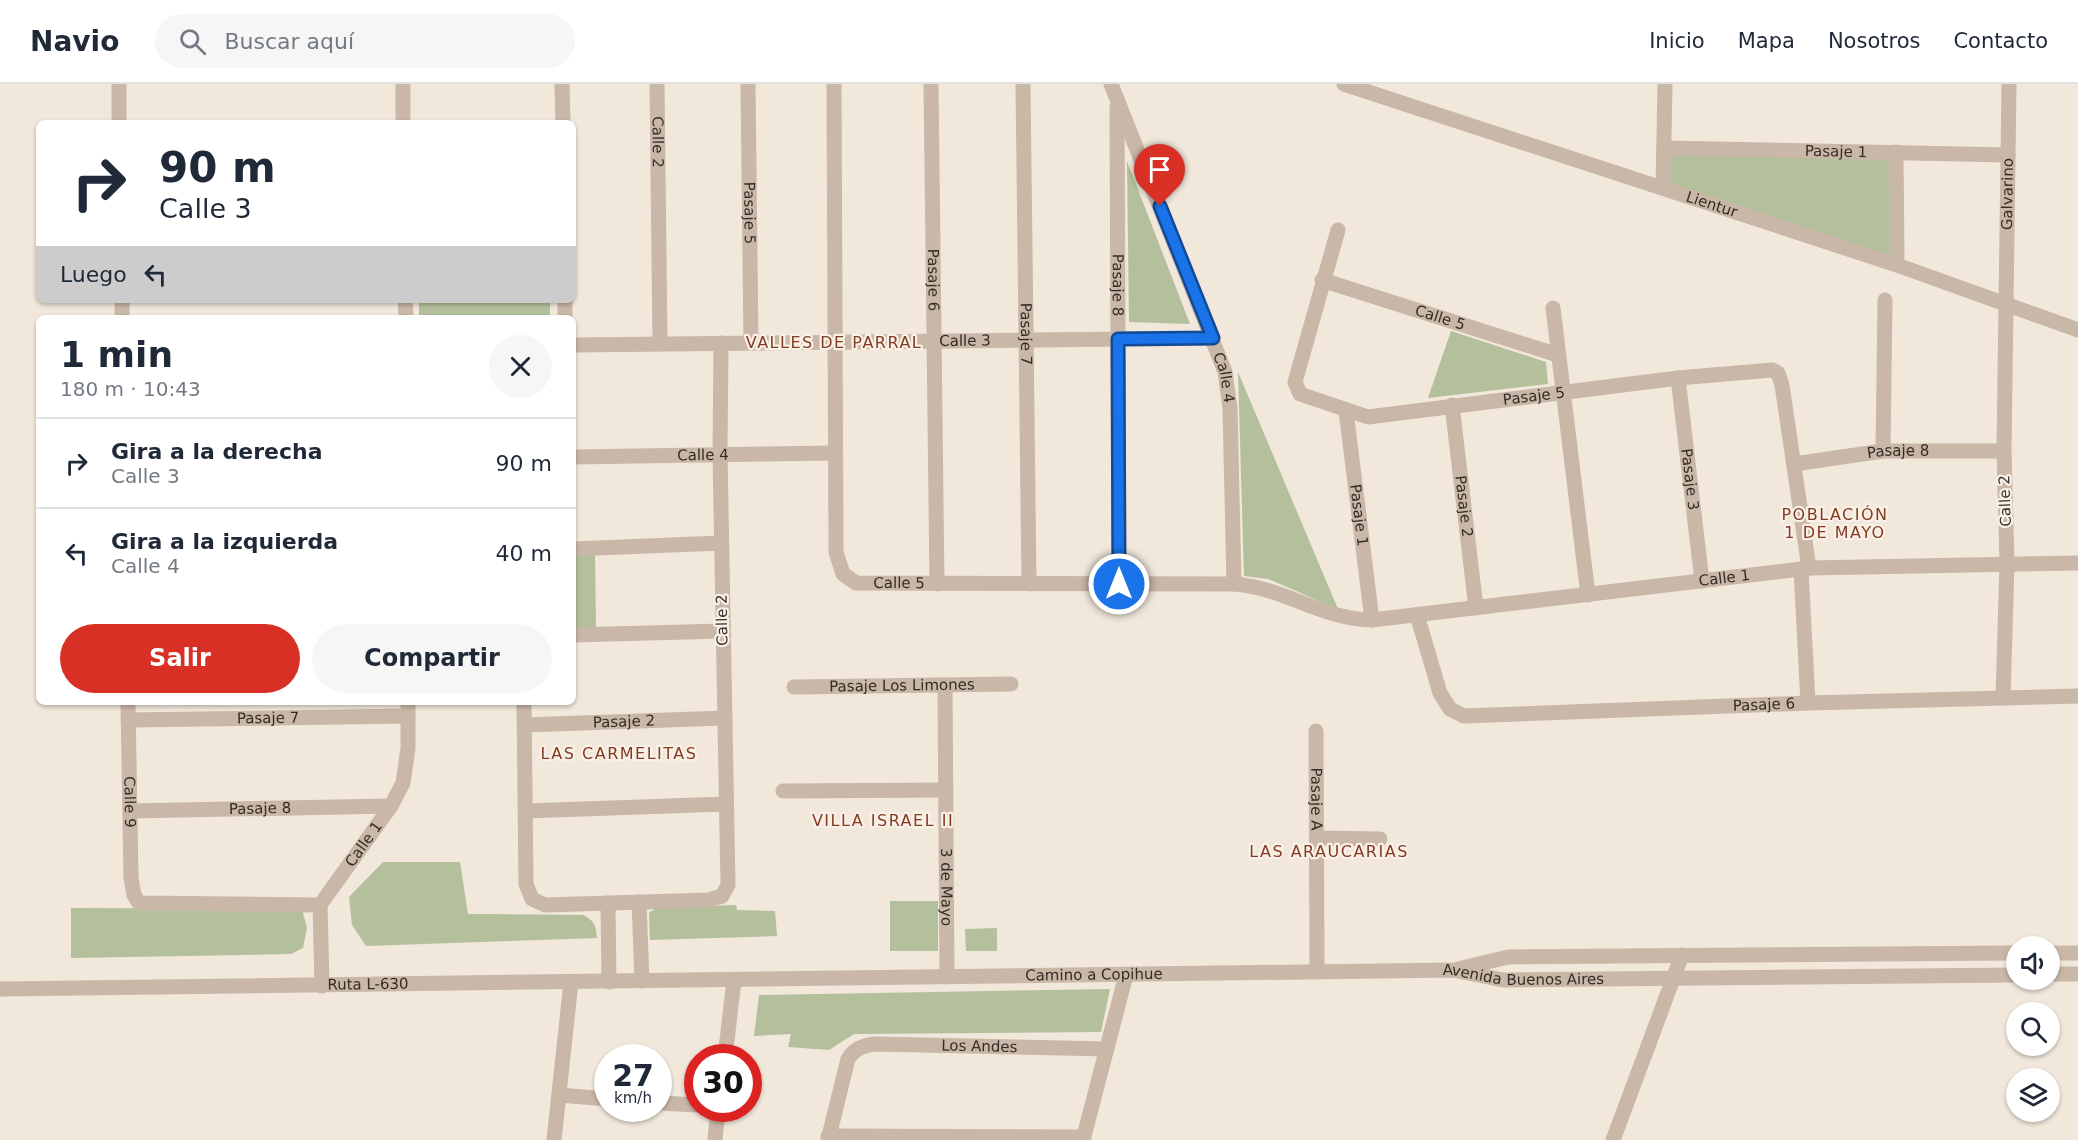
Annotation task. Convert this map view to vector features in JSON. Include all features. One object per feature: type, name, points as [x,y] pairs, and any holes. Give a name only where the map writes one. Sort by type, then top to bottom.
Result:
[{"type":"street","points":[[119,84],[119,120]]},
{"type":"street","points":[[403,84],[404,120]]},
{"type":"street","points":[[562,84],[563,120]]},
{"type":"street","name":"Calle 2","points":[[657,84],[660,344]]},
{"type":"street","name":"Pasaje 5","points":[[748,84],[751,343]]},
{"type":"street","name":"Calle 5","points":[[834,84],[834,453],[836,552],[843,574],[863,584],[1234,584],[1280,592],[1332,616],[1372,620]]},
{"type":"street","name":"Pasaje 6","points":[[931,84],[937,584]]},
{"type":"street","name":"Pasaje 7","points":[[1023,84],[1029,584]]},
{"type":"street","name":"Lientur","points":[[1344,84],[1370,88],[2078,330]]},
{"type":"street","points":[[1663,188],[1665,84]]},
{"type":"street","name":"Galvarino","points":[[2005,304],[2009,84]]},
{"type":"street","name":"Calle 4","points":[[1114,90],[1225,372],[1229,391],[1234,584]]},
{"type":"street","name":"Pasaje 8","points":[[1114,90],[1119,584]]},
{"type":"street","name":"Pasaje 1","points":[[1664,148],[2008,154]]},
{"type":"street","points":[[1896,152],[1896,266]]},
{"type":"street","points":[[1323,280],[1338,230]]},
{"type":"street","name":"Pasaje 5","points":[[1323,280],[1295,382],[1300,394],[1368,417],[1452,405],[1766,369],[1778,373],[1782,385],[1794,464]]},
{"type":"street","name":"Calle 5","points":[[1323,280],[1558,356]]},
{"type":"street","points":[[1883,451],[1885,300]]},
{"type":"street","name":"Calle 2","points":[[2003,698],[2007,564],[2004,451],[2005,304]]},
{"type":"street","points":[[1553,308],[1588,595]]},
{"type":"street","name":"Calle 3","points":[[576,345],[1213,338]]},
{"type":"street","name":"Calle 2","points":[[639,902],[709,900],[722,896],[728,885],[721,543],[721,343]]},
{"type":"street","name":"Pasaje 3","points":[[1678,378],[1702,581]]},
{"type":"street","name":"Pasaje 2","points":[[1452,405],[1476,608]]},
{"type":"street","name":"Pasaje 1","points":[[1346,411],[1372,620]]},
{"type":"street","name":"Pasaje 8","points":[[1794,464],[1883,451],[2004,451]]},
{"type":"street","name":"Calle 4","points":[[576,457],[834,453]]},
{"type":"street","points":[[1794,464],[1805,568],[1808,703]]},
{"type":"street","points":[[576,549],[721,543]]},
{"type":"street","name":"Calle 1","points":[[1372,620],[1805,568],[2078,562]]},
{"type":"street","name":"Pasaje 6","points":[[1417,615],[1440,693],[1450,709],[1464,716],[2078,696]]},
{"type":"street","points":[[576,635],[723,631]]},
{"type":"street","name":"Pasaje Los Limones","points":[[794,687],[945,687],[1011,684]]},
{"type":"street","name":"3 de Mayo","points":[[945,687],[947,977]]},
{"type":"street","name":"Calle 9","points":[[128,705],[131,878],[134,895],[139,903],[320,905]]},
{"type":"street","points":[[524,705],[526,884],[532,899],[544,905],[639,902],[642,981]]},
{"type":"street","name":"Pasaje 7","points":[[128,720],[408,709]]},
{"type":"street","name":"Calle 1","points":[[320,905],[392,806],[403,783],[408,748],[408,709]]},
{"type":"street","name":"Pasaje 2","points":[[525,725],[724,718]]},
{"type":"street","name":"Pasaje A","points":[[1316,731],[1317,972]]},
{"type":"street","points":[[783,791],[946,790]]},
{"type":"street","points":[[526,811],[725,804]]},
{"type":"street","name":"Pasaje 8","points":[[130,811],[392,806]]},
{"type":"street","points":[[1317,838],[1380,839]]},
{"type":"street","points":[[608,903],[609,982]]},
{"type":"street","points":[[320,905],[322,986]]},
{"type":"street","points":[[2060,953],[2078,953]]},
{"type":"street","name":"Avenida Buenos Aires","points":[[1452,970],[1508,957],[2006,954]]},
{"type":"street","points":[[1613,1140],[1682,955]]},
{"type":"street","name":"Camino a Copihue","points":[[734,980],[1452,970]]},
{"type":"street","name":"Avenida Buenos Aires","points":[[1452,970],[1503,980],[2006,975]]},
{"type":"street","points":[[2060,974],[2078,974]]},
{"type":"street","points":[[828,1138],[1083,1138],[1126,975]]},
{"type":"street","points":[[727,1044],[734,980]]},
{"type":"street","name":"Ruta L-630","points":[[0,989],[734,980]]},
{"type":"street","points":[[554,1140],[571,982]]},
{"type":"street","name":"Los Andes","points":[[828,1138],[844,1071],[853,1052],[874,1044],[1107,1049]]},
{"type":"street","points":[[560,1095],[594,1098]]},
{"type":"street","points":[[715,1140],[717,1122]]},
{"type":"green space","points":[[1668,153],[1892,156],[1892,259],[1668,185]]},
{"type":"green space","points":[[1127,161],[1190,324],[1129,322]]},
{"type":"green space","points":[[419,303],[550,303],[550,315],[419,315]]},
{"type":"green space","points":[[1451,331],[1546,362],[1548,384],[1428,398]]},
{"type":"green space","points":[[1238,372],[1338,609],[1268,579],[1244,576]]},
{"type":"green space","points":[[576,554],[595,554],[596,629],[576,630]]},
{"type":"green space","points":[[383,862],[460,862],[468,914],[583,915],[594,924],[597,938],[366,946],[352,925],[349,897]]},
{"type":"green space","points":[[890,901],[938,901],[938,951],[890,951]]},
{"type":"green space","points":[[736,905],[737,910],[775,911],[777,936],[650,940],[649,913],[656,908]]},
{"type":"green space","points":[[71,908],[302,909],[307,928],[303,948],[291,954],[71,958]]},
{"type":"green space","points":[[997,928],[997,951],[966,951],[965,929]]},
{"type":"green space","points":[[1110,989],[1101,1032],[854,1034],[829,1050],[788,1047],[791,1034],[754,1036],[759,995]]},
{"type":"district","name":"VALLES DE PARRAL","points":[[834,342]]},
{"type":"district","name":"POBLACIÓN 1 DE MAYO","points":[[1835,523]]},
{"type":"district","name":"LAS CARMELITAS","points":[[619,753]]},
{"type":"district","name":"VILLA ISRAEL II","points":[[883,820]]},
{"type":"district","name":"LAS ARAUCARIAS","points":[[1329,851]]},
{"type":"route","points":[[1119,584],[1118,339],[1213,338],[1160,206]]}]
